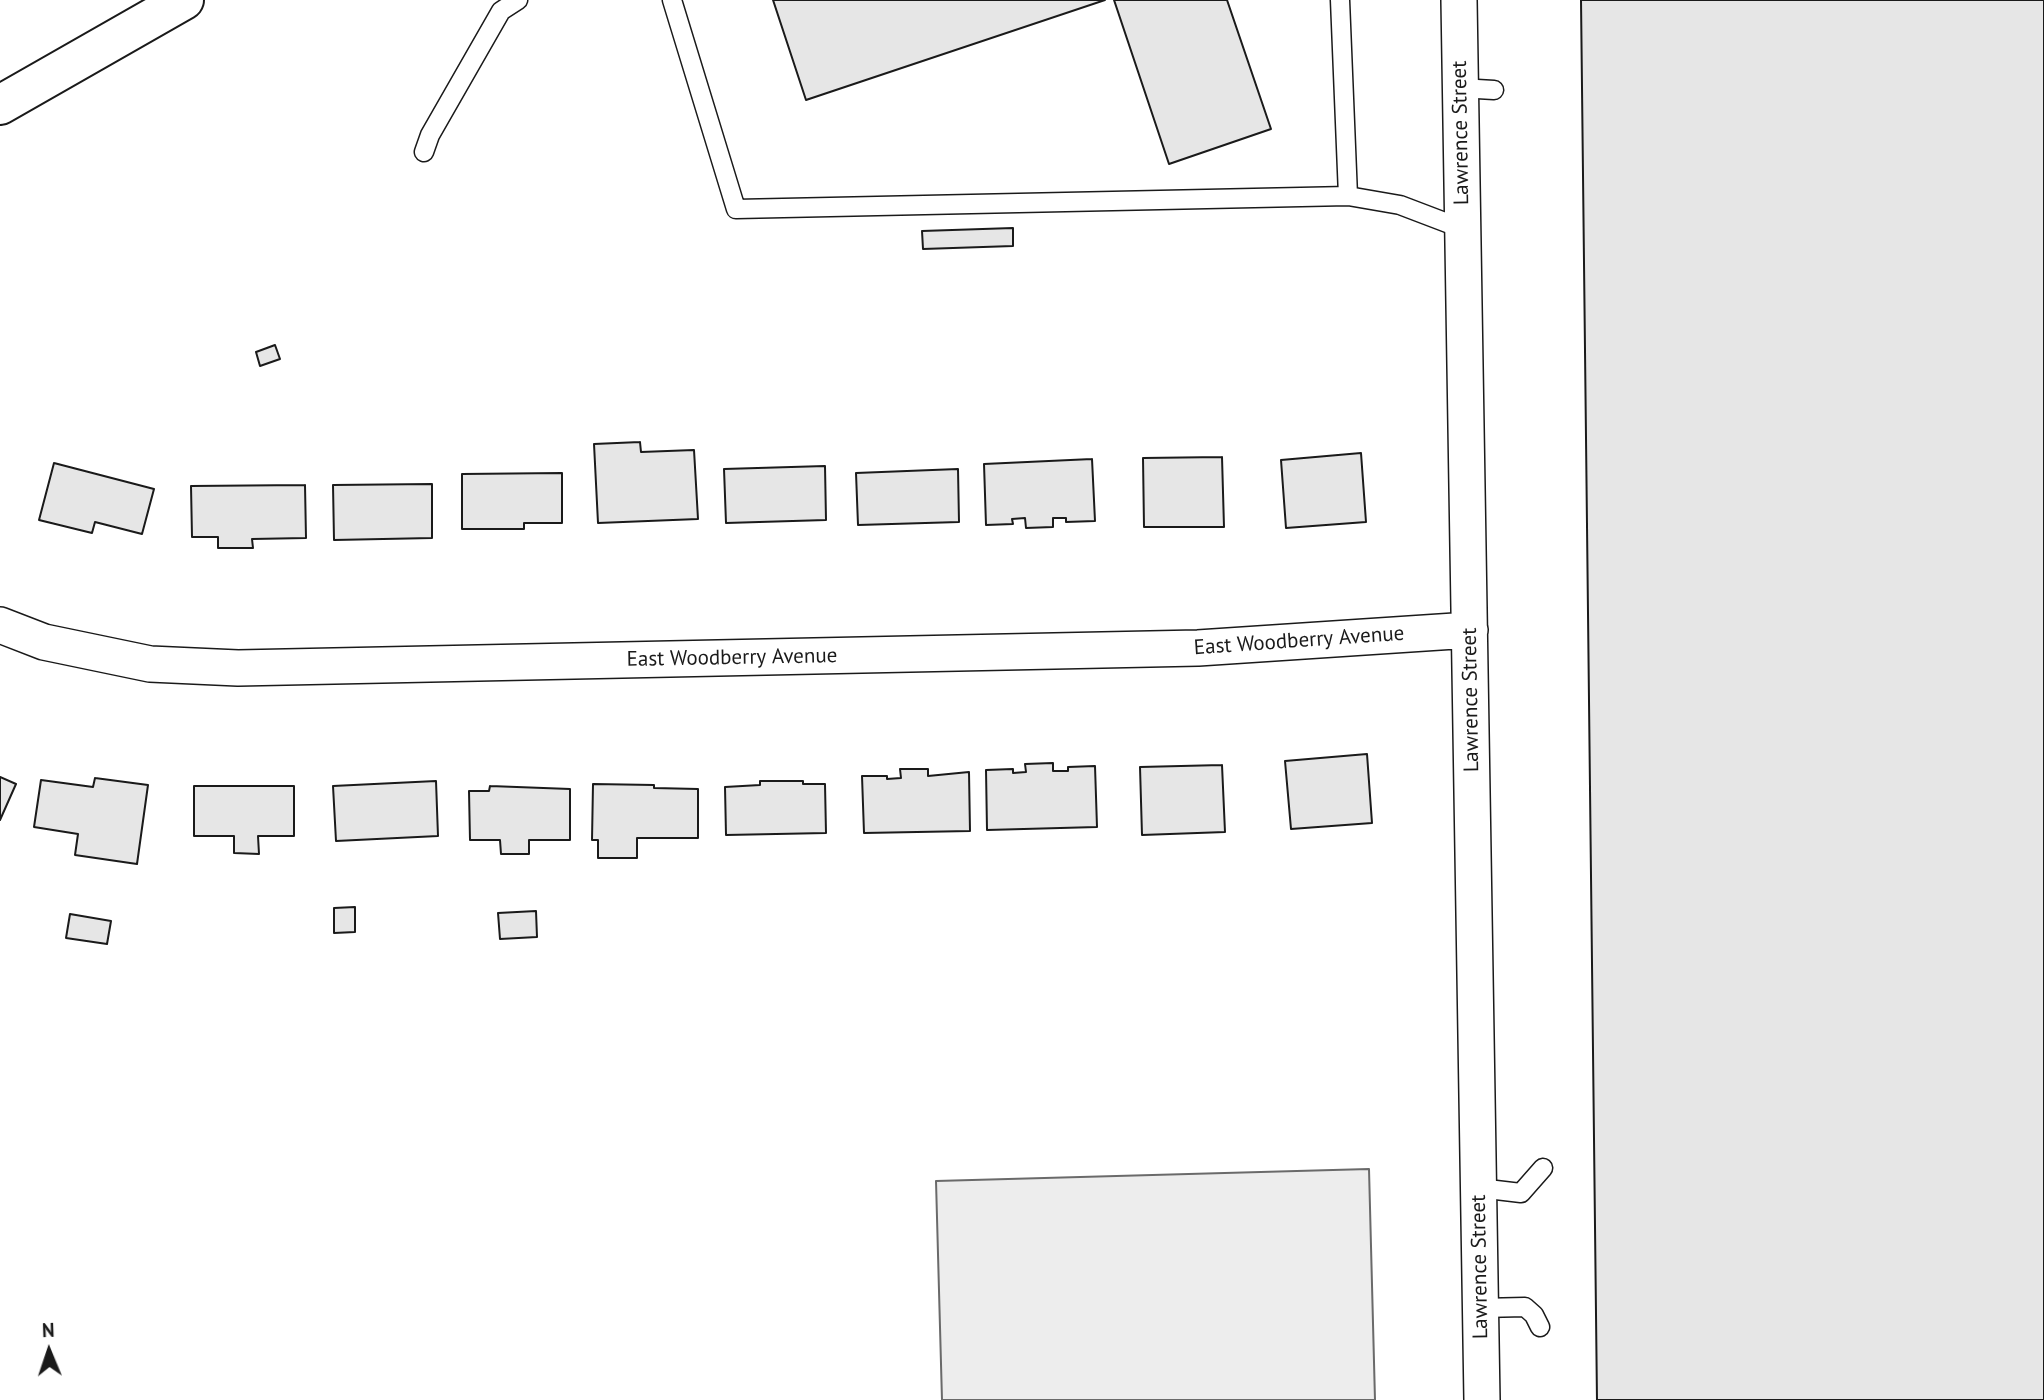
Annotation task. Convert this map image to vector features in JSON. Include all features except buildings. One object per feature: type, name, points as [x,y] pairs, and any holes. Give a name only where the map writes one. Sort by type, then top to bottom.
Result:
[{"type":"highway","points":[[0,105],[184,0]]},
{"type":"street","name":"Lawrence Street","points":[[1459,0],[1477,89],[1463,229],[1482,1400]]},
{"type":"street","name":"East Woodberry Avenue","points":[[0,625],[44,642],[150,664],[238,668],[1198,648],[1470,630]]},
{"type":"lane","points":[[424,152],[430,135],[494,21],[501,11],[518,0]]},
{"type":"lane","points":[[672,0],[736,209],[1348,196],[1401,205],[1463,229]]},
{"type":"lane","points":[[1340,0],[1348,196]]},
{"type":"lane","points":[[1479,1188],[1521,1193],[1543,1168]]},
{"type":"lane","points":[[1481,1308],[1525,1307],[1534,1315],[1540,1327]]},
{"type":"shaded area","points":[[1369,1169],[1375,1400],[942,1400],[936,1181]]}]
